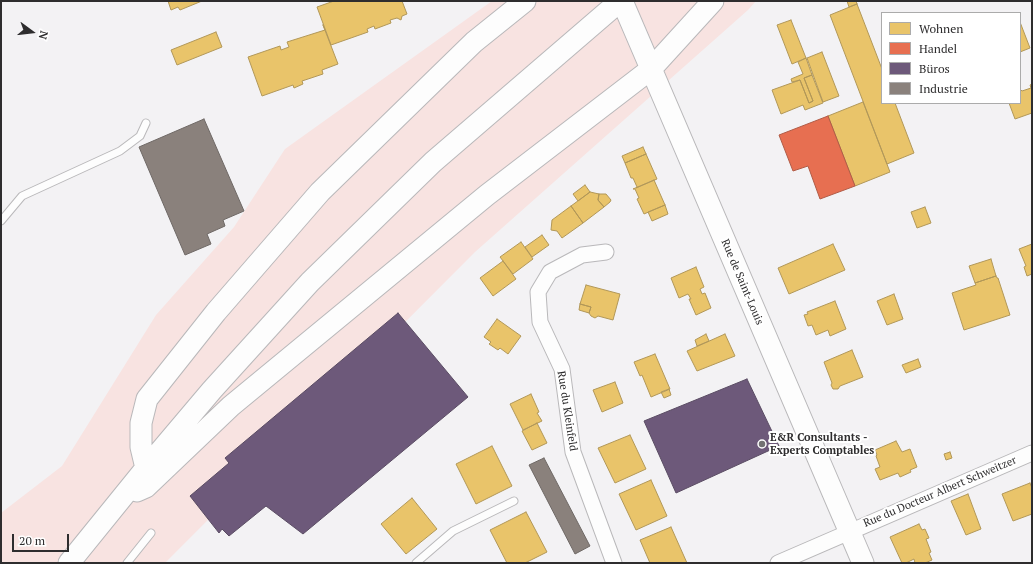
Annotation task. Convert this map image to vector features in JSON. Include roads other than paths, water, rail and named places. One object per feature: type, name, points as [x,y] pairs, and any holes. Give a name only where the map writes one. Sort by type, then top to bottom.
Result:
[{"type":"main road","points":[[146,468],[141,447],[141,423],[147,399],[216,312],[320,192],[474,42],[525,1]]},
{"type":"main road","points":[[69,563],[212,390],[321,271],[433,162],[621,1]]},
{"type":"main road","name":"Rue de Saint-Louis","points":[[621,1],[863,563]]},
{"type":"main road","points":[[123,497],[146,488],[231,406],[261,381],[487,195],[651,69],[713,1]]},
{"type":"street","name":"Rue du Kleinfeld","points":[[606,252],[582,254],[550,272],[538,292],[540,322],[562,369],[573,452],[614,563]]},
{"type":"street","name":"Rue du Docteur Albert Schweitzer","points":[[849,531],[1032,453]]},
{"type":"street","points":[[778,563],[849,531]]},
{"type":"lane","points":[[1,221],[22,196],[120,151],[140,136],[146,123]]},
{"type":"lane","points":[[416,563],[454,531],[514,501]]},
{"type":"lane","points":[[127,563],[151,534]]},
{"type":"place","name":"E&R Consultants - Experts Comptables","points":[[762,444]]}]
